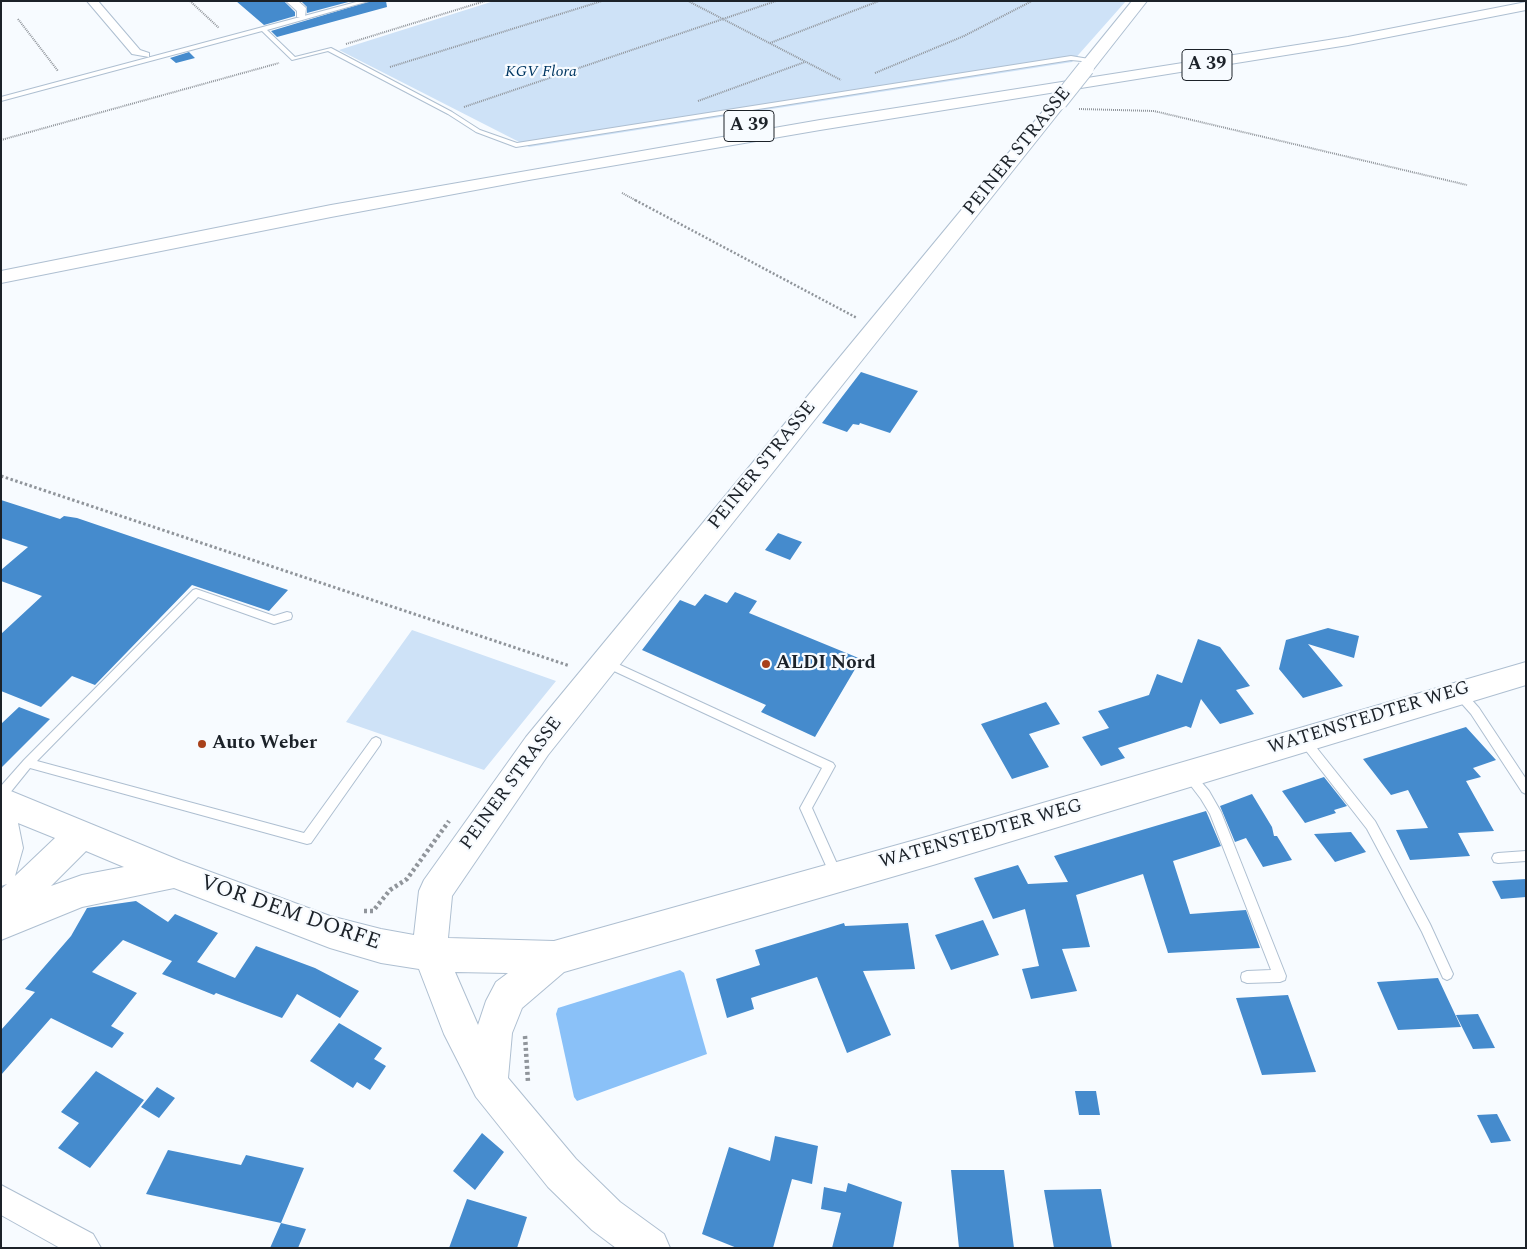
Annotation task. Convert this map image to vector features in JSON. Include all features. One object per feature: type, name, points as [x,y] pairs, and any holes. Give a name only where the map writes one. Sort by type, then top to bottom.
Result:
[{"type":"main road","name":"PEINER STRASSE","points":[[430,954],[432,914],[436,891],[537,746],[598,668],[1140,1]]},
{"type":"main road","name":"A 39","points":[[1,264],[326,199],[515,165],[813,115],[1315,36],[1499,1]]},
{"type":"main road","name":"A 39","points":[[1,277],[331,211],[529,175],[820,125],[1348,41],[1526,6]]},
{"type":"main road","name":"WATENSTEDTER WEG","points":[[430,954],[554,958],[836,878],[1526,673]]},
{"type":"main road","name":"VOR DEM DORFE","points":[[1,801],[174,874],[330,932],[381,946],[430,954]]},
{"type":"main road","points":[[1,818],[7,848],[1,871]]},
{"type":"main road","points":[[1,912],[81,835]]},
{"type":"main road","points":[[1,924],[48,902],[82,891],[174,874]]},
{"type":"main road","points":[[430,954],[457,1021],[489,1084],[562,1173],[606,1216],[650,1248]]},
{"type":"main road","points":[[489,1084],[494,1033],[499,1014],[509,995],[554,958]]},
{"type":"street","points":[[92,1],[136,52],[148,57]]},
{"type":"street","points":[[292,1],[302,10],[303,16]]},
{"type":"street","points":[[1,1199],[84,1244],[86,1248]]},
{"type":"lane","points":[[1,99],[66,82],[148,57],[264,30],[303,16],[367,1]]},
{"type":"lane","points":[[264,30],[294,58],[329,49],[370,73],[450,113],[478,131],[516,145],[1071,58],[1089,64]]},
{"type":"lane","points":[[1,795],[28,763],[196,593],[274,620],[287,616]]},
{"type":"lane","points":[[598,668],[829,766],[806,808],[836,878]]},
{"type":"lane","points":[[1459,692],[1475,711],[1526,789]]},
{"type":"lane","points":[[1303,739],[1371,825],[1426,928],[1447,974]]},
{"type":"lane","points":[[28,763],[306,839],[376,742]]},
{"type":"lane","points":[[1188,773],[1215,812],[1280,976],[1247,977]]},
{"type":"lane","points":[[1498,858],[1526,856]]},
{"type":"path","points":[[190,1],[230,38]]},
{"type":"path","points":[[329,49],[485,1]]},
{"type":"path","points":[[370,73],[602,1]]},
{"type":"path","points":[[688,1],[849,84]]},
{"type":"path","points":[[450,113],[470,104],[725,20],[776,1]]},
{"type":"path","points":[[769,43],[879,1]]},
{"type":"path","points":[[875,73],[964,36],[1032,1]]},
{"type":"path","points":[[18,19],[66,82]]},
{"type":"path","points":[[1,140],[294,58]]},
{"type":"path","points":[[697,102],[806,62]]},
{"type":"path","points":[[1056,105],[1154,111],[1467,185]]},
{"type":"path","points":[[622,193],[840,309]]},
{"type":"path","points":[[1,476],[555,660],[598,668]]},
{"type":"path","points":[[525,1029],[526,1075],[534,1105],[526,1131]]},
{"type":"green space","name":"KGV Flora","points":[[494,1],[1126,1],[1072,62],[529,147],[339,50]]},
{"type":"green space","points":[[412,630],[556,681],[484,770],[346,722]]},
{"type":"water","points":[[680,970],[684,973],[707,1054],[577,1101],[574,1097],[556,1014],[558,1008]]},
{"type":"building","points":[[236,1],[284,1],[295,12],[295,16],[264,25]]},
{"type":"building","points":[[301,1],[352,1],[307,13],[307,7]]},
{"type":"building","points":[[371,1],[386,1],[387,7],[277,37],[271,31]]},
{"type":"building","points":[[189,52],[195,58],[176,63],[170,58]]},
{"type":"building","points":[[861,372],[918,391],[890,433],[860,423],[859,425],[853,424],[847,432],[822,423]]},
{"type":"building","points":[[1,500],[60,519],[64,516],[77,518],[288,590],[269,611],[192,585],[95,685],[72,676],[41,707],[1,691],[1,634],[42,596],[1,581],[1,570],[28,547],[1,538]]},
{"type":"building","points":[[778,533],[802,542],[790,560],[765,550]]},
{"type":"building","name":"ALDI Nord","points":[[735,592],[757,601],[749,613],[861,659],[815,737],[761,712],[766,705],[642,650],[680,600],[695,606],[705,594],[727,603]]},
{"type":"building","points":[[1328,628],[1359,636],[1354,658],[1308,644],[1343,686],[1303,698],[1279,669],[1286,640]]},
{"type":"building","points":[[1198,639],[1220,647],[1250,686],[1236,690],[1254,714],[1220,724],[1201,699],[1191,728],[1186,726],[1118,748],[1125,758],[1101,766],[1082,737],[1109,728],[1098,711],[1149,695],[1157,674],[1182,683]]},
{"type":"building","points":[[1046,702],[1060,724],[1029,734],[1049,767],[1012,779],[981,724]]},
{"type":"building","points":[[19,707],[50,719],[1,768],[1,724]]},
{"type":"building","points":[[1466,727],[1496,760],[1473,768],[1481,777],[1466,781],[1494,831],[1458,833],[1470,856],[1410,860],[1396,830],[1428,828],[1408,790],[1391,795],[1363,759]]},
{"type":"building","points":[[1324,777],[1347,806],[1334,810],[1336,813],[1305,823],[1282,791]]},
{"type":"building","points":[[1252,794],[1272,827],[1274,836],[1277,836],[1292,860],[1263,867],[1246,838],[1235,842],[1220,806]]},
{"type":"building","points":[[1206,811],[1221,846],[1173,861],[1190,914],[1246,910],[1260,948],[1168,953],[1143,874],[1076,895],[1090,947],[1062,949],[1077,991],[1031,999],[1022,969],[1039,966],[1025,909],[993,919],[974,878],[1018,865],[1028,884],[1068,882],[1054,856]]},
{"type":"building","points":[[1351,832],[1366,852],[1335,862],[1314,834]]},
{"type":"building","points":[[1526,879],[1526,897],[1501,899],[1492,881]]},
{"type":"building","points":[[136,901],[168,922],[175,914],[218,933],[197,962],[235,978],[256,946],[315,968],[359,991],[340,1018],[297,994],[282,1018],[216,993],[214,995],[162,974],[172,961],[123,940],[92,972],[137,993],[111,1026],[124,1033],[112,1048],[51,1018],[1,1075],[1,1030],[35,992],[25,989],[71,936],[87,908]]},
{"type":"building","points":[[983,920],[999,955],[951,970],[935,935]]},
{"type":"building","points":[[844,923],[845,926],[908,923],[915,969],[863,971],[891,1035],[847,1053],[817,977],[751,998],[754,1009],[727,1018],[716,979],[760,965],[755,950]]},
{"type":"building","points":[[1438,978],[1461,1027],[1398,1030],[1377,982]]},
{"type":"building","points":[[1288,995],[1316,1072],[1262,1075],[1236,998]]},
{"type":"building","points":[[1478,1014],[1495,1048],[1473,1049],[1456,1015]]},
{"type":"building","points":[[339,1023],[382,1048],[374,1059],[386,1066],[370,1090],[357,1082],[353,1088],[310,1061]]},
{"type":"building","points":[[96,1071],[144,1100],[90,1168],[58,1148],[79,1123],[61,1112]]},
{"type":"building","points":[[157,1087],[175,1098],[159,1118],[141,1107]]},
{"type":"building","points":[[1075,1091],[1096,1091],[1100,1115],[1079,1115]]},
{"type":"building","points":[[1497,1114],[1511,1141],[1491,1143],[1477,1115]]},
{"type":"building","points":[[482,1133],[504,1152],[475,1190],[453,1171]]},
{"type":"building","points":[[775,1136],[818,1146],[812,1184],[792,1179],[773,1248],[737,1248],[702,1234],[729,1147],[770,1161]]},
{"type":"building","points":[[168,1150],[241,1165],[246,1155],[304,1168],[281,1223],[146,1194]]},
{"type":"building","points":[[951,1170],[1004,1170],[1014,1248],[959,1248]]},
{"type":"building","points":[[848,1183],[902,1202],[893,1248],[832,1248],[841,1213],[821,1209],[824,1187],[846,1192]]},
{"type":"building","points":[[1101,1189],[1112,1248],[1054,1248],[1044,1190]]},
{"type":"building","points":[[467,1199],[527,1217],[517,1248],[449,1248]]},
{"type":"building","points":[[281,1223],[306,1229],[298,1248],[270,1248]]},
{"type":"place","name":"ALDI Nord","points":[[766,664]]},
{"type":"place","name":"Auto Weber","points":[[202,744]]}]
